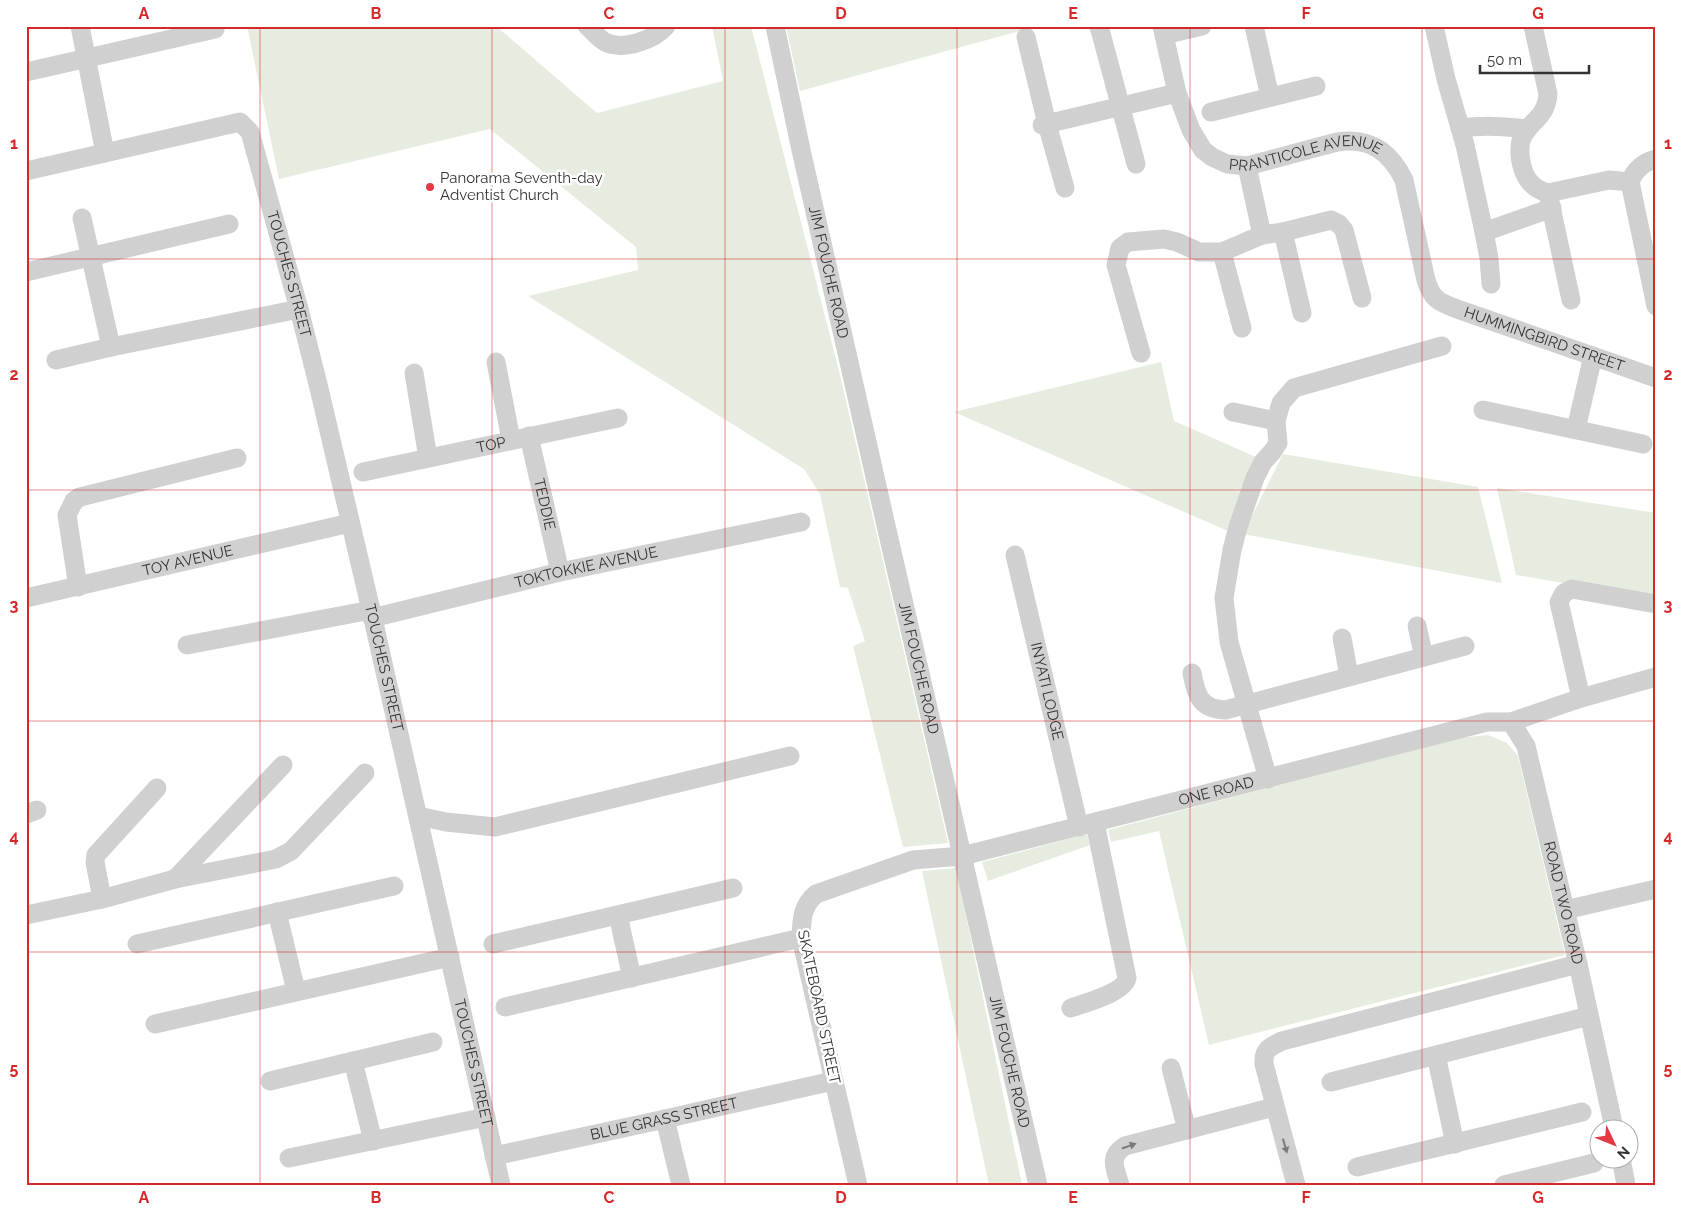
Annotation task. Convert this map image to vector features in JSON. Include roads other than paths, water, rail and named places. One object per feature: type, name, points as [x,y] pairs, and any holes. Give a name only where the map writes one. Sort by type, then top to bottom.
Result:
[{"type":"street","points":[[26,171],[105,153],[80,26]]},
{"type":"street","points":[[587,26],[603,41],[611,44],[622,44],[642,42],[654,38],[666,26]]},
{"type":"street","name":"JIM FOUCHE ROAD","points":[[765,26],[801,150]]},
{"type":"street","name":"JIM FOUCHE ROAD","points":[[775,26],[801,150],[1038,1185]]},
{"type":"street","points":[[1099,26],[1136,164]]},
{"type":"street","points":[[1163,31],[1202,26]]},
{"type":"street","points":[[1254,26],[1270,97]]},
{"type":"street","points":[[1434,26],[1447,86],[1460,128],[1484,232],[1491,284]]},
{"type":"street","points":[[1533,26],[1548,94],[1544,110],[1538,120],[1527,130],[1520,145],[1522,170],[1532,185],[1550,200],[1571,300]]},
{"type":"street","points":[[26,72],[216,29]]},
{"type":"street","name":"PRANTICOLE AVENUE","points":[[1163,31],[1177,93],[1191,130],[1203,150],[1219,161],[1227,164],[1247,166],[1350,140],[1363,142],[1383,152],[1398,167],[1404,180],[1429,292],[1434,298]]},
{"type":"street","points":[[1026,38],[1045,125],[1065,188]]},
{"type":"street","points":[[1211,112],[1316,86]]},
{"type":"street","points":[[1045,125],[1177,93]]},
{"type":"street","name":"TOUCHES STREET","points":[[105,153],[240,122],[250,132],[299,309],[372,614],[501,1185]]},
{"type":"street","points":[[1460,128],[1483,125],[1527,130]]},
{"type":"street","points":[[1656,158],[1642,165],[1630,182],[1656,306]]},
{"type":"street","points":[[1247,166],[1262,235]]},
{"type":"street","points":[[1484,232],[1550,200],[1609,180],[1630,182]]},
{"type":"street","points":[[82,218],[111,347]]},
{"type":"street","points":[[1141,354],[1116,265],[1120,248],[1128,242],[1164,239],[1178,242],[1200,252],[1222,252],[1262,235],[1284,232],[1331,220],[1339,224],[1344,230],[1362,298]]},
{"type":"street","points":[[26,272],[229,224]]},
{"type":"street","points":[[1284,232],[1302,313]]},
{"type":"street","points":[[1222,252],[1242,328]]},
{"type":"street","name":"HUMMINGBIRD STREET","points":[[1434,298],[1457,309],[1656,378]]},
{"type":"street","points":[[56,360],[299,309]]},
{"type":"street","points":[[1268,779],[1229,642],[1224,598],[1232,550],[1255,478],[1278,443],[1276,422],[1281,403],[1294,388],[1442,346]]},
{"type":"street","points":[[1576,429],[1593,356]]},
{"type":"street","name":"TEDDIE","points":[[496,362],[560,572]]},
{"type":"street","points":[[414,373],[428,458]]},
{"type":"street","points":[[1483,410],[1644,444]]},
{"type":"street","points":[[1232,412],[1276,422]]},
{"type":"street","name":"TOP","points":[[363,472],[618,418]]},
{"type":"street","points":[[78,587],[68,515],[74,501],[80,497],[237,458]]},
{"type":"street","name":"TOKTOKKIE AVENUE","points":[[187,645],[372,614],[560,572],[800,522]]},
{"type":"street","name":"TOY AVENUE","points":[[26,598],[350,523]]},
{"type":"street","name":"INYATI LODGE","points":[[1015,555],[1127,978],[1120,988],[1105,996],[1070,1008]]},
{"type":"street","points":[[1581,698],[1559,602],[1564,593],[1572,589],[1656,604]]},
{"type":"street","points":[[1417,626],[1424,657]]},
{"type":"street","points":[[1342,638],[1349,676]]},
{"type":"street","points":[[1192,673],[1194,685],[1204,704],[1214,709],[1225,710],[1465,646]]},
{"type":"street","points":[[1511,722],[1581,698],[1656,677]]},
{"type":"street","name":"ONE ROAD","points":[[962,856],[1470,726],[1487,722],[1511,722]]},
{"type":"street","name":"ROAD TWO ROAD","points":[[1511,722],[1526,746],[1578,964],[1612,1118]]},
{"type":"street","points":[[418,816],[446,822],[495,827],[790,756]]},
{"type":"street","points":[[175,879],[283,764]]},
{"type":"street","points":[[26,915],[175,879],[276,859],[292,851],[365,773]]},
{"type":"street","points":[[102,898],[95,862],[96,855],[156,788]]},
{"type":"street","name":"SKATEBOARD STREET","points":[[858,1185],[801,938],[803,911],[808,901],[816,894],[913,860],[962,856]]},
{"type":"street","points":[[137,944],[394,886]]},
{"type":"street","points":[[493,944],[733,888]]},
{"type":"street","points":[[1565,910],[1656,889]]},
{"type":"street","points":[[277,912],[296,991]]},
{"type":"street","points":[[618,915],[632,978]]},
{"type":"street","points":[[505,1007],[801,938]]},
{"type":"street","points":[[155,1024],[450,957]]},
{"type":"street","points":[[1296,1185],[1274,1107],[1264,1057],[1265,1052],[1272,1046],[1282,1041],[1578,964]]},
{"type":"street","points":[[1331,1082],[1589,1016]]},
{"type":"street","points":[[270,1081],[433,1042]]},
{"type":"street","points":[[1436,1055],[1455,1144]]},
{"type":"street","points":[[353,1061],[374,1141]]},
{"type":"street","points":[[1171,1068],[1187,1130]]},
{"type":"street","name":"BLUE GRASS STREET","points":[[494,1156],[665,1120],[834,1081]]},
{"type":"street","points":[[1120,1185],[1114,1159],[1118,1150],[1125,1146],[1274,1107]]},
{"type":"street","points":[[1357,1168],[1582,1112]]},
{"type":"street","points":[[289,1158],[486,1117]]},
{"type":"street","points":[[665,1120],[681,1185]]},
{"type":"street","points":[[1504,1185],[1590,1164]]},
{"type":"street","points":[[1623,1168],[1626,1185]]},
{"type":"place","name":"Panorama Seventh-day Adventist Church","points":[[430,187]]}]
